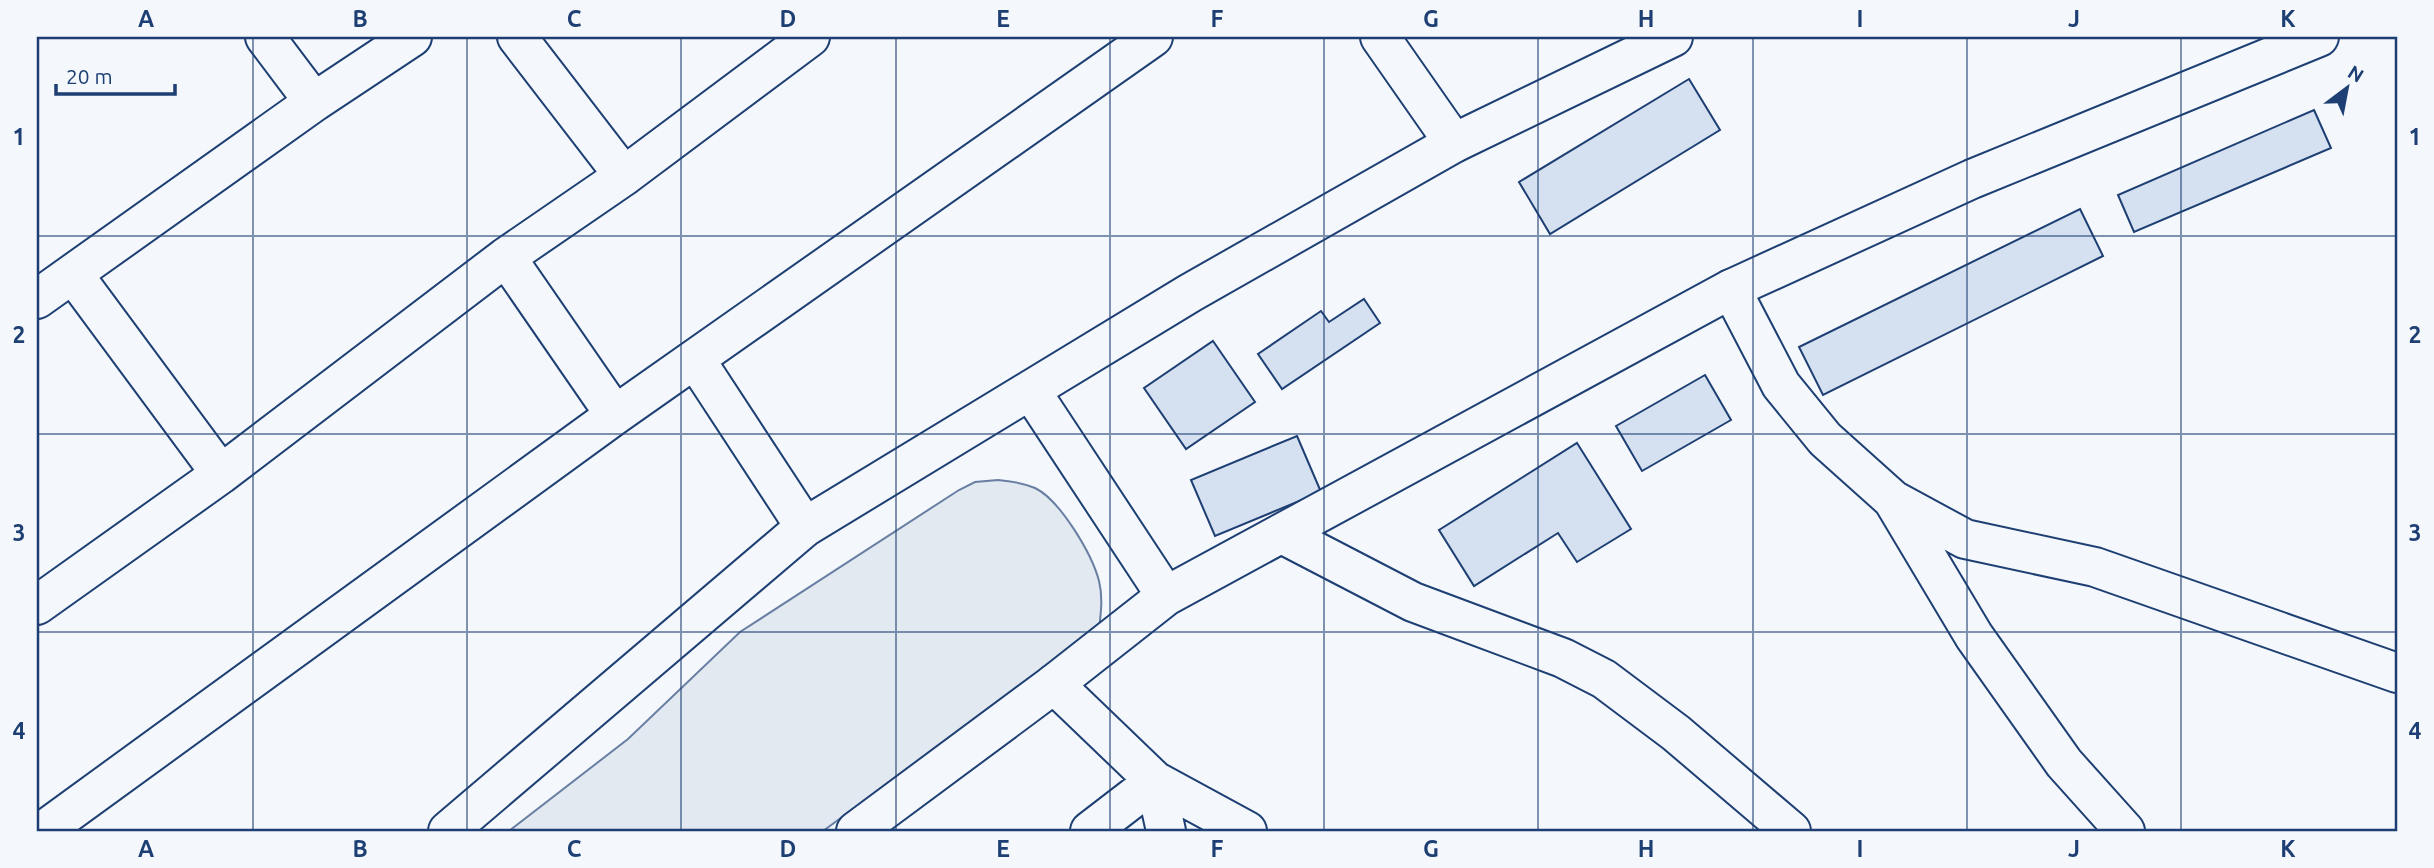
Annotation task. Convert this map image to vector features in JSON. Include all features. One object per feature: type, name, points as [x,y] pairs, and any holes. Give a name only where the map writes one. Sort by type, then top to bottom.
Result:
[{"type":"main road","points":[[265,37],[314,102]]},
{"type":"main road","points":[[37,299],[314,102],[412,37]]},
{"type":"main road","points":[[517,37],[624,176]]},
{"type":"main road","points":[[37,605],[221,474],[506,257],[624,176],[768,49],[810,37]]},
{"type":"main road","points":[[43,831],[615,415],[1153,37]]},
{"type":"main road","points":[[1380,37],[1454,143]]},
{"type":"main road","points":[[448,831],[804,527],[1190,293],[1454,143],[1673,37]]},
{"type":"main road","points":[[856,831],[1054,684],[1166,596],[1731,289],[1972,179],[2319,37]]},
{"type":"main road","points":[[506,257],[615,415]]},
{"type":"main road","points":[[73,274],[221,474]]},
{"type":"main road","points":[[1731,289],[1781,385],[1825,439],[1893,500],[1965,539],[2095,567],[2397,673]]},
{"type":"main road","points":[[695,359],[804,527]]},
{"type":"main road","points":[[1031,391],[1166,596]]},
{"type":"main road","points":[[1893,500],[1974,636],[2064,763],[2125,831]]},
{"type":"main road","points":[[1282,534],[1413,602],[1563,658],[1604,679],[1676,733],[1791,831]]},
{"type":"main road","points":[[1054,684],[1155,781],[1247,831]]},
{"type":"main road","points":[[1090,831],[1155,781]]},
{"type":"main road","points":[[1155,781],[1166,831]]},
{"type":"shaded area","points":[[975,482],[1016,482],[1045,494],[1074,529],[1090,557],[1099,581],[1099,629],[823,831],[509,831],[628,739],[740,632],[959,490]]},
{"type":"building","points":[[1689,79],[1720,130],[1550,234],[1519,182]]},
{"type":"building","points":[[2314,110],[2331,148],[2134,232],[2118,195]]},
{"type":"building","points":[[2080,209],[2103,256],[1823,395],[1799,347]]},
{"type":"building","points":[[1364,299],[1380,323],[1282,389],[1258,354],[1321,311],[1329,322]]},
{"type":"building","points":[[1213,341],[1255,402],[1186,449],[1144,388]]},
{"type":"building","points":[[1705,375],[1731,420],[1642,471],[1616,426]]},
{"type":"building","points":[[1297,436],[1321,492],[1215,536],[1191,480]]},
{"type":"building","points":[[1577,443],[1631,529],[1577,562],[1558,533],[1474,586],[1439,530]]}]
